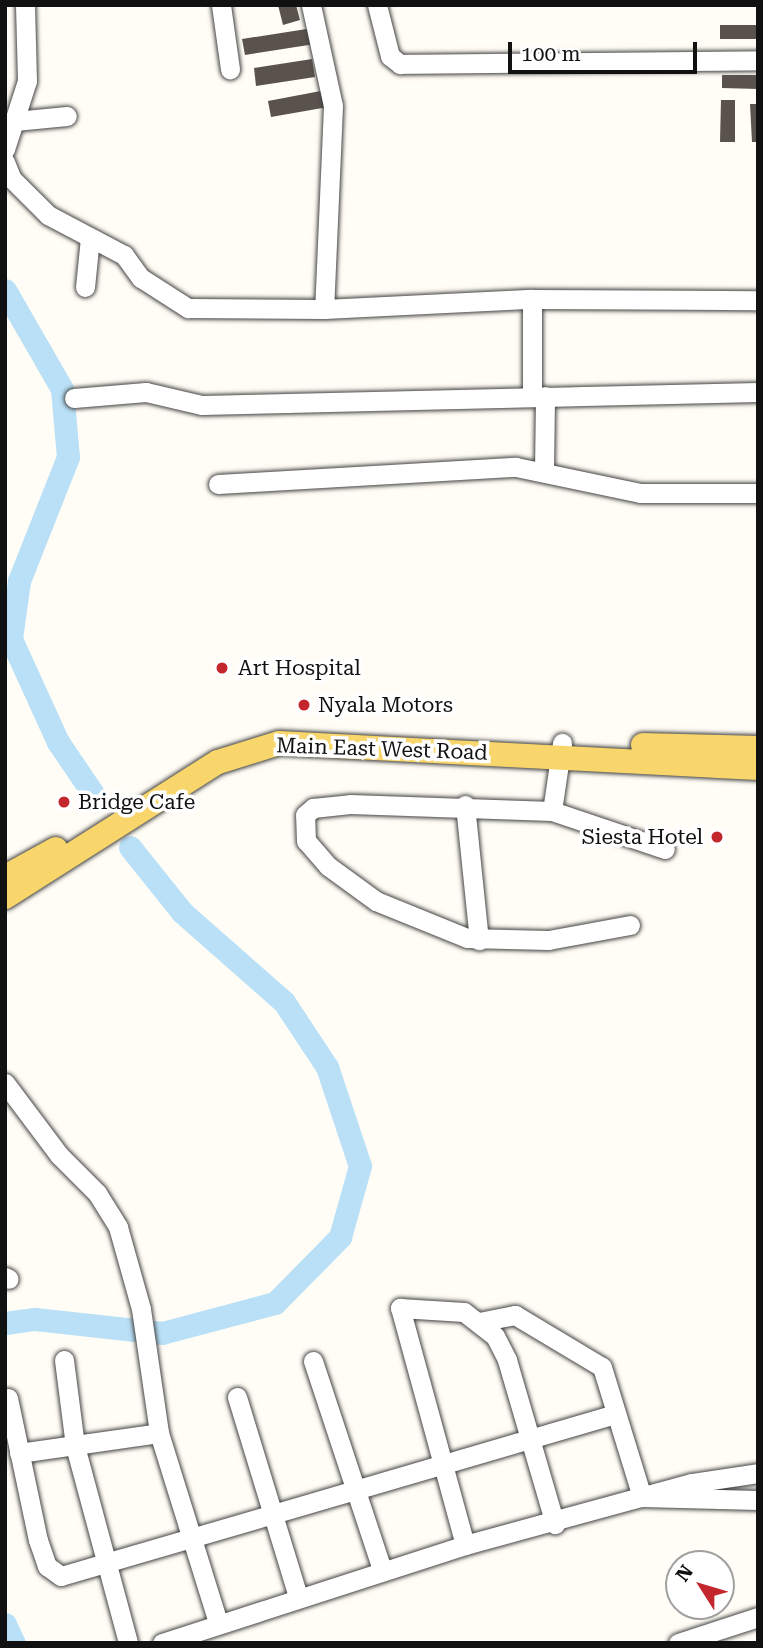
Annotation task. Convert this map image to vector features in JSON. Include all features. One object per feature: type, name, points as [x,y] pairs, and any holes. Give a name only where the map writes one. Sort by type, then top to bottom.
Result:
[{"type":"main road","name":"Main East West Road","points":[[5,897],[19,876],[84,842],[179,777],[220,743],[255,733],[649,754],[758,768]]},
{"type":"main road","name":"Main East West Road","points":[[649,754],[758,748]]},
{"type":"street","points":[[5,149],[27,82],[25,5]]},
{"type":"street","points":[[221,5],[230,69]]},
{"type":"street","points":[[311,5],[333,106],[324,309]]},
{"type":"street","points":[[377,5],[381,34],[390,55],[400,64],[758,60]]},
{"type":"street","points":[[15,121],[67,116]]},
{"type":"street","points":[[5,162],[30,200],[90,238],[124,255],[141,278],[188,308],[324,309],[532,299],[758,300]]},
{"type":"street","points":[[85,287],[90,238]]},
{"type":"street","points":[[532,299],[544,470]]},
{"type":"street","points":[[74,398],[146,393],[202,405],[758,392]]},
{"type":"street","points":[[218,484],[431,470],[544,470],[640,493],[758,493]]},
{"type":"street","points":[[552,811],[561,749]]},
{"type":"street","points":[[465,805],[479,940]]},
{"type":"street","points":[[630,925],[548,940],[479,940],[376,901],[313,852],[302,827],[313,808],[465,805],[552,811],[665,849]]},
{"type":"street","points":[[5,1083],[113,1215],[141,1309],[159,1433],[189,1537],[218,1623]]},
{"type":"street","points":[[465,1545],[398,1310],[437,1306],[479,1322],[495,1336],[507,1360],[555,1524]]},
{"type":"street","points":[[479,1322],[515,1315],[590,1358],[610,1380],[615,1414],[642,1497]]},
{"type":"street","points":[[64,1360],[75,1446],[104,1562],[128,1643]]},
{"type":"street","points":[[313,1362],[358,1489],[382,1570]]},
{"type":"street","points":[[237,1397],[298,1597]]},
{"type":"street","points":[[8,1398],[47,1566],[61,1576],[615,1414]]},
{"type":"street","points":[[19,1453],[159,1433]]},
{"type":"street","points":[[162,1643],[465,1545],[555,1524],[642,1497],[758,1473]]},
{"type":"street","points":[[642,1497],[758,1500]]},
{"type":"street","points":[[678,1643],[758,1618]]},
{"type":"building","points":[[278,5],[296,5],[300,20],[283,25]]},
{"type":"building","points":[[720,25],[758,25],[758,39],[720,39]]},
{"type":"building","points":[[313,28],[315,44],[245,55],[242,39]]},
{"type":"building","points":[[312,59],[315,77],[256,86],[254,68]]},
{"type":"building","points":[[722,75],[758,75],[758,89],[722,88]]},
{"type":"building","points":[[326,90],[328,107],[271,117],[268,101]]},
{"type":"building","points":[[721,100],[735,100],[735,142],[720,142]]},
{"type":"building","points":[[750,104],[758,104],[758,142],[752,142]]},
{"type":"waterway","points":[[5,290],[62,389],[68,457],[19,581],[11,639],[58,742],[98,801]]},
{"type":"waterway","points":[[5,1323],[35,1319],[162,1333],[275,1303],[340,1237],[360,1166],[327,1067],[284,1002],[182,912],[130,847]]},
{"type":"waterway","points":[[5,1624],[14,1643]]},
{"type":"place","name":"Art Hospital","points":[[222,668]]},
{"type":"place","name":"Nyala Motors","points":[[304,705]]},
{"type":"place","name":"Bridge Cafe","points":[[64,802]]},
{"type":"place","name":"Siesta Hotel","points":[[717,837]]}]
